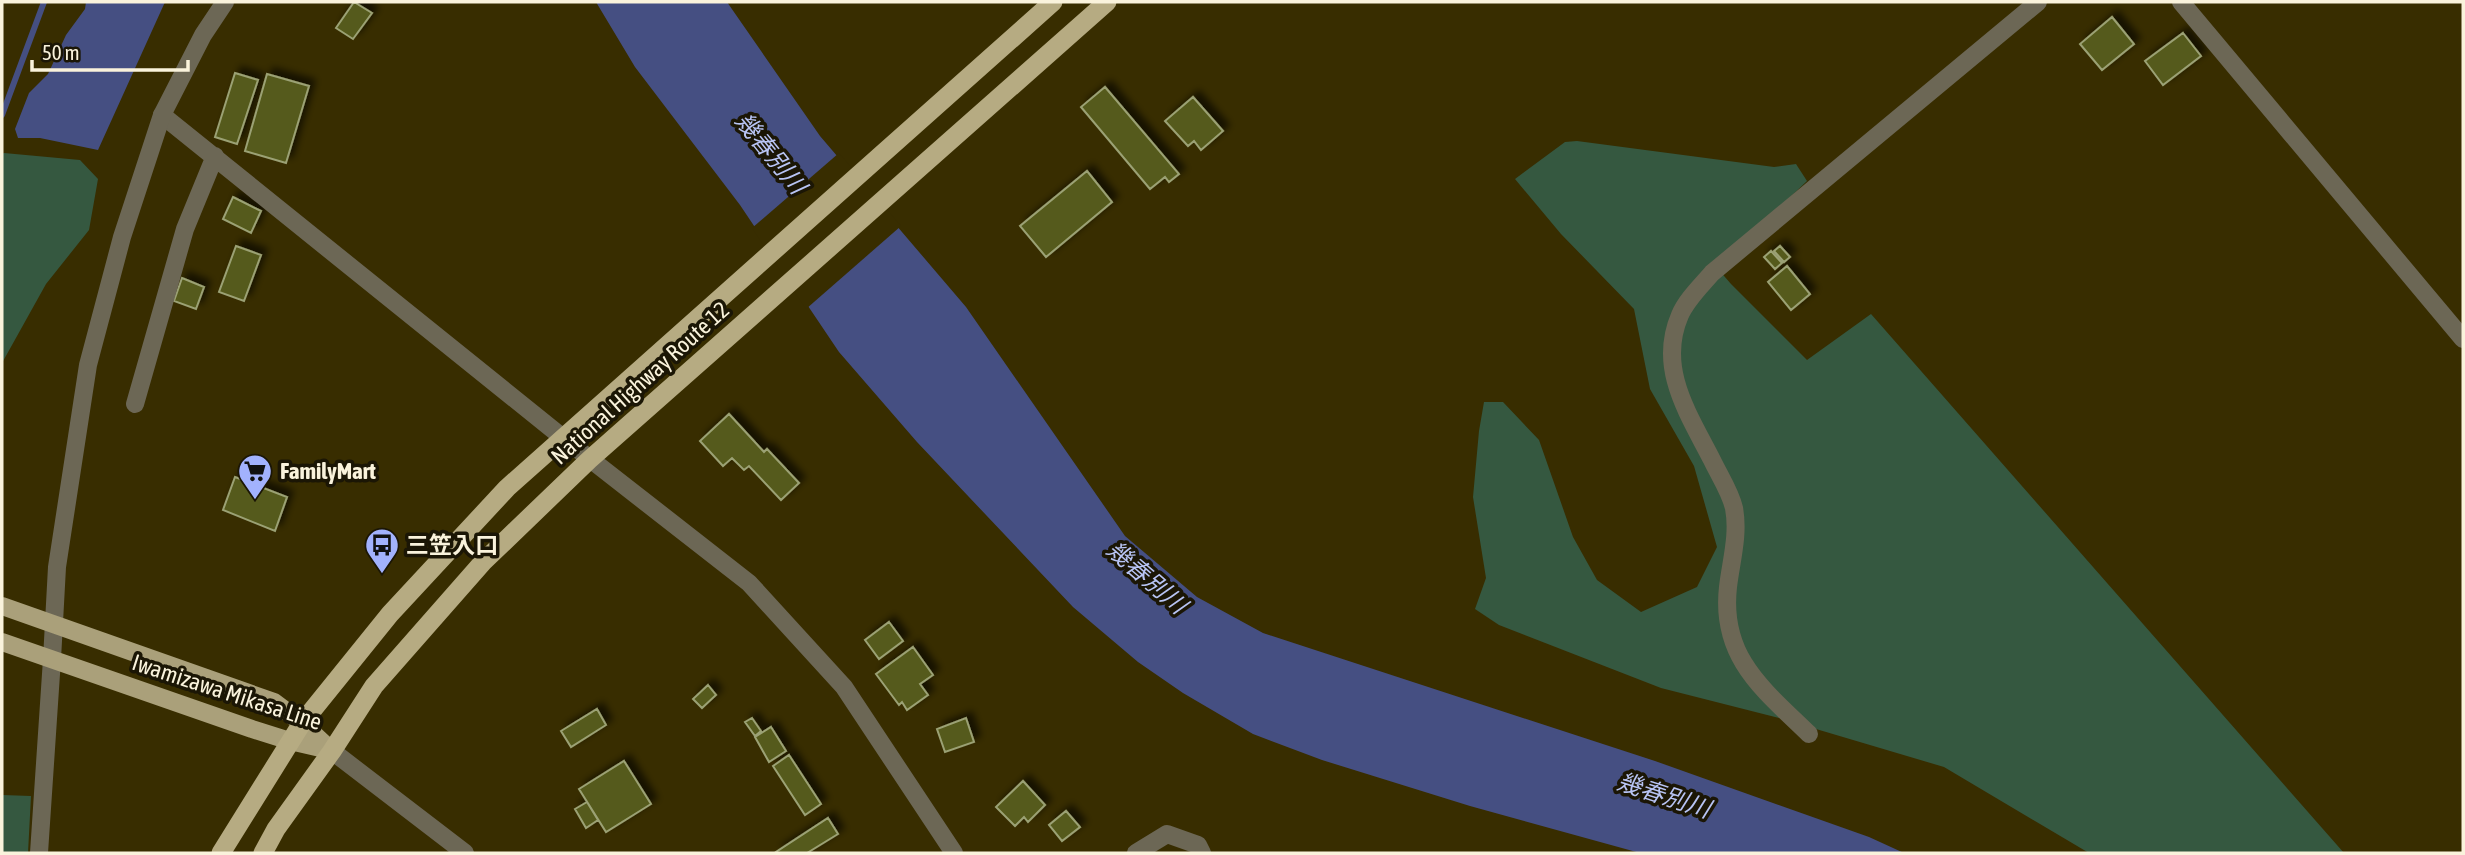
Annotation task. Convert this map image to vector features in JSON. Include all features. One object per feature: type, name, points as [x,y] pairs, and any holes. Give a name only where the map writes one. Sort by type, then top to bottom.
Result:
[{"type":"highway","name":"National Highway Route 12","points":[[221,853],[302,723],[407,595],[507,488],[1053,2]]},
{"type":"highway","name":"National Highway Route 12","points":[[263,853],[276,829],[374,686],[483,562],[589,460],[1107,2]]},
{"type":"main road","name":"Iwamizawa Mikasa Line","points":[[2,606],[274,702],[332,751]]},
{"type":"main road","name":"Iwamizawa Mikasa Line","points":[[2,642],[290,741],[332,751]]},
{"type":"street","points":[[38,853],[57,567],[88,365],[122,237],[162,115],[203,35],[225,2]]},
{"type":"street","points":[[1810,734],[1761,689],[1738,654],[1732,633],[1728,599],[1735,539],[1734,509],[1676,386],[1671,363],[1677,325],[1688,302],[1712,273],[2038,2]]},
{"type":"street","points":[[2181,2],[2463,339]]},
{"type":"street","points":[[162,115],[589,460],[749,583],[844,687],[954,853]]},
{"type":"street","points":[[135,404],[185,229],[215,156]]},
{"type":"street","points":[[332,751],[466,853]]},
{"type":"street","points":[[1136,853],[1167,834],[1198,845],[1202,853]]},
{"type":"green space","points":[[1577,141],[1774,167],[1796,164],[1807,181],[1756,230],[1712,262],[1807,360],[1871,314],[2344,853],[2089,853],[1944,767],[1779,718],[1661,688],[1499,625],[1475,609],[1486,578],[1473,497],[1484,402],[1503,402],[1539,440],[1573,537],[1597,580],[1641,612],[1697,587],[1717,547],[1694,466],[1650,389],[1634,309],[1561,234],[1515,179],[1565,142]]},
{"type":"green space","points":[[2,154],[80,160],[98,179],[89,230],[46,284],[2,363]]},
{"type":"green space","points":[[2,795],[31,796],[28,853],[2,853]]},
{"type":"water","points":[[86,2],[165,2],[98,150],[40,138],[18,138],[15,129],[29,93],[48,74],[66,35],[85,9]]},
{"type":"water","name":"幾春別川","points":[[596,2],[727,2],[820,136],[966,307],[1125,536],[1197,597],[1263,633],[1655,761],[1869,837],[1904,853],[1640,853],[1470,806],[1322,760],[1253,734],[1183,693],[1138,662],[1073,607],[917,442],[839,352],[740,205],[635,67]]},
{"type":"pier","points":[[839,153],[901,226],[806,309],[752,228]]},
{"type":"building","points":[[354,2],[372,13],[353,39],[336,28]]},
{"type":"building","points":[[2112,17],[2134,44],[2102,70],[2080,44]]},
{"type":"building","points":[[2183,33],[2201,56],[2163,85],[2145,61]]},
{"type":"building","points":[[235,73],[258,80],[237,144],[215,137]]},
{"type":"building","points":[[267,74],[309,86],[286,163],[245,151]]},
{"type":"building","points":[[1105,87],[1179,174],[1169,182],[1165,177],[1150,189],[1081,107]]},
{"type":"building","points":[[1193,97],[1223,131],[1201,150],[1194,141],[1188,146],[1165,121]]},
{"type":"building","points":[[1087,171],[1112,202],[1046,257],[1020,226]]},
{"type":"building","points":[[233,197],[261,211],[251,233],[223,219]]},
{"type":"building","points":[[236,246],[261,255],[244,301],[219,292]]},
{"type":"building","points":[[1780,246],[1790,257],[1784,262],[1774,251]]},
{"type":"building","points":[[1771,251],[1782,263],[1775,269],[1764,257]]},
{"type":"building","points":[[1787,266],[1810,294],[1791,310],[1768,282]]},
{"type":"building","points":[[182,278],[204,287],[196,309],[174,301]]},
{"type":"building","points":[[729,414],[764,452],[767,449],[799,483],[781,500],[749,466],[744,470],[732,458],[723,466],[700,441]]},
{"type":"building","points":[[235,477],[287,497],[275,531],[223,510]]},
{"type":"building","points":[[889,622],[903,641],[879,659],[865,640]]},
{"type":"building","points":[[913,647],[933,675],[920,684],[928,695],[907,710],[902,702],[899,705],[876,674]]},
{"type":"building","points":[[708,685],[716,695],[702,708],[693,699]]},
{"type":"building","points":[[597,709],[606,725],[571,747],[561,731]]},
{"type":"building","points":[[752,718],[761,731],[755,736],[745,722]]},
{"type":"building","points":[[966,718],[974,742],[945,752],[937,729]]},
{"type":"building","points":[[771,727],[786,751],[769,762],[755,737]]},
{"type":"building","points":[[789,755],[821,804],[805,815],[773,766]]},
{"type":"building","points":[[624,761],[651,804],[606,832],[579,789]]},
{"type":"building","points":[[1023,781],[1045,805],[1028,822],[1024,817],[1015,826],[996,807]]},
{"type":"building","points":[[587,802],[598,820],[586,828],[575,809]]},
{"type":"building","points":[[1066,811],[1080,827],[1062,841],[1049,825]]},
{"type":"building","points":[[828,818],[838,834],[807,853],[776,852]]},
{"type":"waterway","points":[[2,115],[44,2]]},
{"type":"place","name":"FamilyMart","points":[[255,501]]},
{"type":"place","name":"三笠入口","points":[[382,575]]}]
